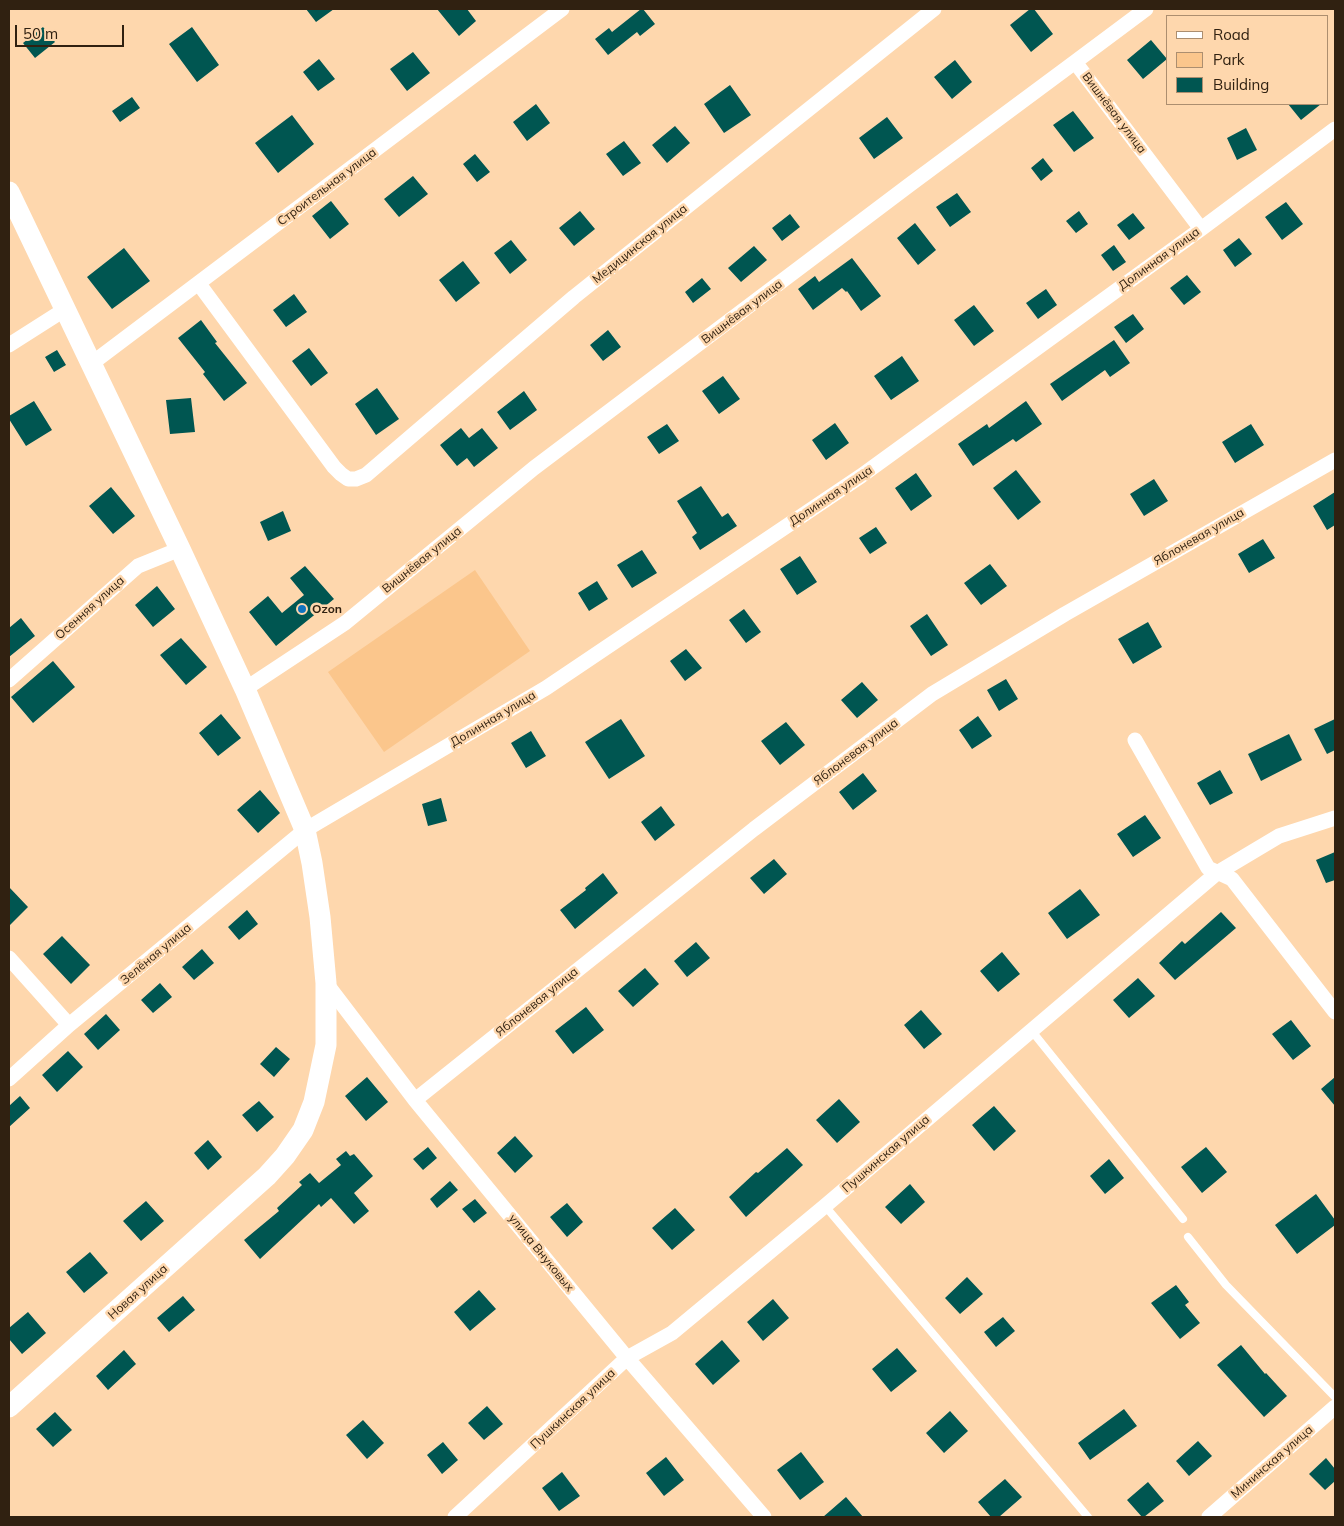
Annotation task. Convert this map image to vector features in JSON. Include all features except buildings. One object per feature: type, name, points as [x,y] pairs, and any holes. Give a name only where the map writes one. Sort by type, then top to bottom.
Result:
[{"type":"street","name":"Строительная улица","points":[[91,364],[562,9]]},
{"type":"street","name":"Медицинская улица","points":[[198,284],[334,467],[348,479],[356,479],[366,475],[574,297],[934,9]]},
{"type":"street","points":[[1075,62],[1146,9]]},
{"type":"street","name":"Вишнёвая улица","points":[[245,689],[345,623],[534,468],[1075,62],[1201,229]]},
{"type":"street","name":"Долинная улица","points":[[305,830],[554,683],[861,476],[1201,229],[1335,129]]},
{"type":"street","name":"Новая улица","points":[[9,192],[245,689],[305,830],[320,917],[326,983],[326,1045],[314,1102],[303,1130],[285,1156],[267,1176],[9,1407]]},
{"type":"street","points":[[9,344],[64,310]]},
{"type":"street","name":"Яблоневая улица","points":[[415,1100],[754,829],[932,694],[1065,614],[1335,460]]},
{"type":"street","name":"Осенняя улица","points":[[9,680],[138,566],[180,549]]},
{"type":"street","points":[[1135,740],[1208,868],[1232,879],[1335,1012]]},
{"type":"street","name":"Пушкинская улица","points":[[455,1517],[627,1358],[672,1333],[825,1206],[1217,873],[1279,836],[1335,818]]},
{"type":"street","name":"Зелёная улица","points":[[9,1079],[69,1025],[305,830]]},
{"type":"street","points":[[9,958],[69,1025]]},
{"type":"street","name":"улица Внуковых","points":[[326,983],[415,1100],[627,1358],[764,1517]]},
{"type":"street","name":"Мининская улица","points":[[1209,1517],[1335,1407]]},
{"type":"lane","points":[[1031,1030],[1183,1219]]},
{"type":"lane","points":[[825,1206],[1088,1517]]},
{"type":"lane","points":[[1188,1238],[1226,1285],[1335,1397]]},
{"type":"green space","points":[[475,570],[530,651],[384,752],[328,672]]},
{"type":"place","name":"Ozon","points":[[302,609]]}]
